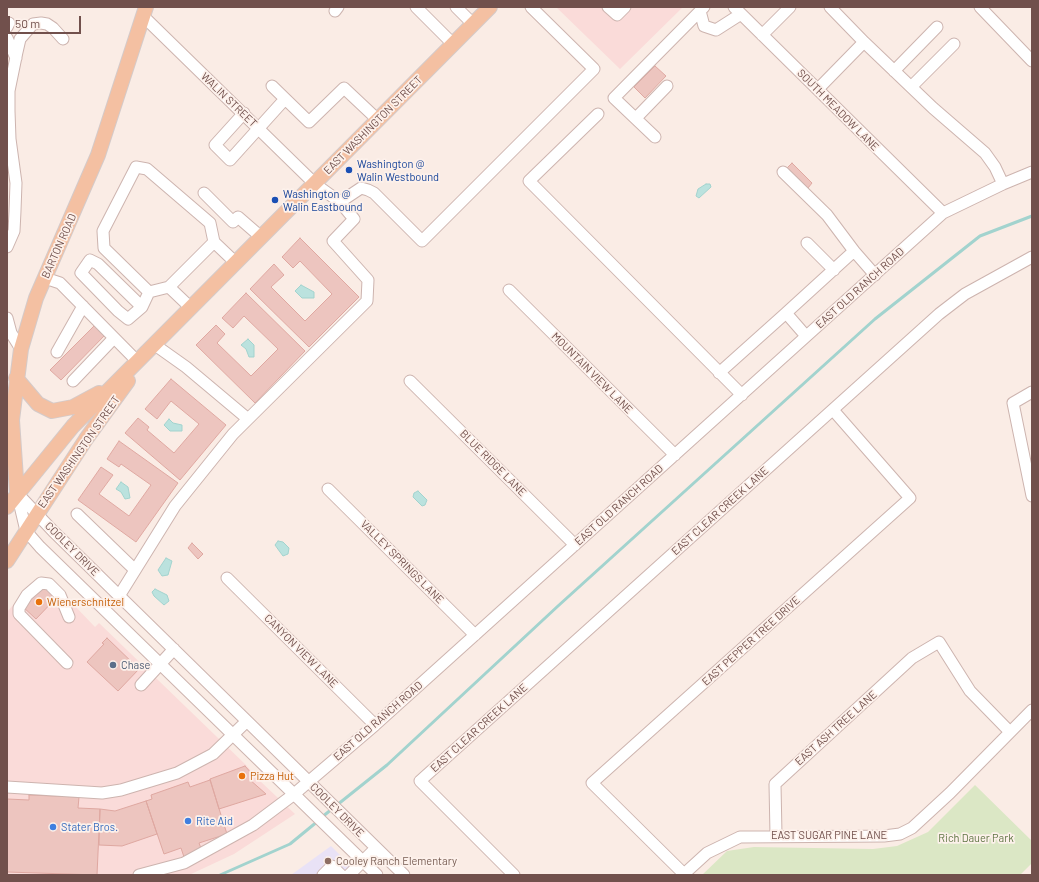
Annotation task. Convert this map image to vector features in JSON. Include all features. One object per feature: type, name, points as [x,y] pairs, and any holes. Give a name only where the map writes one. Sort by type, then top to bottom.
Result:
[{"type":"main road","name":"EAST WASHINGTON STREET","points":[[7,507],[73,426],[490,7]]},
{"type":"main road","name":"BARTON ROAD","points":[[17,493],[12,420],[20,349],[36,298],[98,155],[144,12]]},
{"type":"main road","name":"EAST WASHINGTON STREET","points":[[7,561],[37,512],[86,439],[154,345]]},
{"type":"main road","points":[[16,378],[38,404],[52,411],[73,407],[114,386]]},
{"type":"street","points":[[416,7],[453,44]]},
{"type":"street","points":[[456,7],[473,24]]},
{"type":"street","points":[[340,202],[361,188],[368,190],[374,193],[422,241],[594,69],[530,7]]},
{"type":"street","points":[[608,7],[617,15],[625,7]]},
{"type":"street","points":[[762,35],[790,7]]},
{"type":"street","points":[[830,7],[894,71],[954,127],[985,153],[995,167],[1003,184]]},
{"type":"street","points":[[980,7],[1032,61]]},
{"type":"street","points":[[702,9],[704,26],[716,30],[738,10]]},
{"type":"street","points":[[655,137],[614,98],[702,9]]},
{"type":"street","name":"SOUTH MEADOW LANE","points":[[738,10],[943,213]]},
{"type":"street","name":"WALIN STREET","points":[[144,12],[258,128],[315,184],[340,202],[354,219],[333,241],[368,280],[367,301],[248,419]]},
{"type":"street","points":[[7,246],[14,232],[16,211],[16,183],[10,139],[9,91],[20,39],[33,24],[40,23],[47,24],[53,28],[63,39]]},
{"type":"street","points":[[894,71],[937,27]]},
{"type":"street","points":[[7,38],[16,58]]},
{"type":"street","points":[[818,89],[864,42]]},
{"type":"street","points":[[911,87],[954,44]]},
{"type":"street","points":[[272,86],[310,122],[344,88],[378,120]]},
{"type":"street","points":[[636,118],[667,86]]},
{"type":"street","points":[[244,114],[215,145],[230,160],[258,128],[286,100]]},
{"type":"street","points":[[598,114],[529,181],[742,395]]},
{"type":"street","points":[[149,292],[104,248],[103,231],[136,167],[147,169],[210,223],[214,242],[236,263]]},
{"type":"street","points":[[783,172],[827,215],[854,251],[875,275]]},
{"type":"street","name":"EAST OLD RANCH ROAD","points":[[139,875],[184,863],[253,825],[293,795],[375,725],[943,213],[1003,184],[1032,172]]},
{"type":"street","points":[[204,192],[233,222],[238,217],[261,238]]},
{"type":"street","points":[[149,292],[169,287],[214,242]]},
{"type":"street","points":[[807,243],[834,270]]},
{"type":"street","points":[[719,373],[854,251]]},
{"type":"street","name":"EAST CLEAR CREEK LANE","points":[[514,875],[420,781],[917,333],[965,294],[1032,257]]},
{"type":"street","points":[[142,307],[98,264],[90,260],[81,274],[118,312],[128,319],[142,307],[149,292]]},
{"type":"street","points":[[45,278],[60,283],[137,361]]},
{"type":"street","points":[[169,287],[191,308]]},
{"type":"street","name":"MOUNTAIN VIEW LANE","points":[[509,290],[675,455]]},
{"type":"street","points":[[57,352],[83,306]]},
{"type":"street","points":[[786,313],[806,336]]},
{"type":"street","points":[[7,318],[11,333],[20,349]]},
{"type":"street","points":[[73,381],[114,338]]},
{"type":"street","points":[[119,596],[175,506],[233,434],[248,419],[186,367],[154,345]]},
{"type":"street","name":"BLUE RIDGE LANE","points":[[410,381],[575,545]]},
{"type":"street","points":[[1032,392],[1013,403],[1032,496]]},
{"type":"street","name":"EAST PEPPER TREE DRIVE","points":[[685,875],[592,783],[910,498],[833,410]]},
{"type":"street","name":"VALLEY SPRINGS LANE","points":[[328,488],[475,635]]},
{"type":"street","points":[[17,493],[26,531]]},
{"type":"street","name":"COOLEY DRIVE","points":[[17,493],[119,596],[404,875]]},
{"type":"street","points":[[77,514],[135,570]]},
{"type":"street","name":"COOLEY DRIVE","points":[[26,531],[293,795],[377,875]]},
{"type":"street","name":"CANYON VIEW LANE","points":[[227,578],[375,725]]},
{"type":"street","points":[[67,663],[19,614],[19,608],[27,595],[41,583],[49,584],[60,595],[69,617]]},
{"type":"street","name":"EAST ASH TREE LANE","points":[[776,835],[775,784],[912,658],[940,642],[970,691],[1010,732]]},
{"type":"street","points":[[141,684],[174,649]]},
{"type":"street","name":"EAST SUGAR PINE LANE","points":[[685,875],[707,853],[740,837],[776,835],[884,836],[900,834],[922,821],[1032,710]]},
{"type":"street","points":[[7,787],[102,793],[121,790],[177,773],[213,754],[247,721]]},
{"type":"street","points":[[349,875],[376,848]]},
{"type":"street","points":[[323,875],[332,866],[341,875]]},
{"type":"shaded area","points":[[556,7],[683,7],[620,69]]},
{"type":"shaded area","points":[[49,579],[95,627],[99,623],[295,814],[234,854],[189,875],[7,875],[7,612],[27,589]]},
{"type":"shaded area","name":"Cooley Ranch Elementary","points":[[331,846],[360,875],[291,875]]},
{"type":"green space","name":"Rich Dauer Park","points":[[975,785],[1032,841],[1032,863],[1020,875],[702,875],[727,851],[754,847],[873,849],[897,846],[928,832]]},
{"type":"water","points":[[706,184],[710,184],[711,187],[699,198],[696,196],[698,189]]},
{"type":"water","points":[[301,285],[314,292],[314,298],[302,298],[295,291]]},
{"type":"water","points":[[248,339],[254,345],[254,357],[249,357],[246,349],[241,345]]},
{"type":"water","points":[[169,419],[173,423],[182,425],[182,431],[170,431],[164,425]]},
{"type":"water","points":[[121,482],[128,487],[130,498],[125,499],[121,492],[116,489]]},
{"type":"water","points":[[418,491],[427,500],[425,505],[422,506],[413,497],[414,493]]},
{"type":"water","points":[[278,541],[283,542],[289,548],[288,554],[283,556],[275,545]]},
{"type":"water","points":[[166,558],[172,561],[168,575],[162,576],[158,570]]},
{"type":"water","points":[[155,589],[167,595],[169,601],[164,605],[154,596],[152,592]]},
{"type":"building","points":[[655,66],[666,76],[645,98],[634,87]]},
{"type":"building","points":[[792,163],[812,183],[808,188],[787,168]]},
{"type":"building","points":[[300,238],[359,297],[309,347],[250,289],[274,264],[284,275],[271,287],[305,321],[332,294],[300,261],[293,268],[282,257]]},
{"type":"building","points":[[246,293],[305,351],[255,403],[196,345],[216,325],[225,334],[217,343],[251,376],[278,349],[244,316],[233,328],[222,318]]},
{"type":"building","points":[[97,323],[107,333],[61,380],[50,370]]},
{"type":"building","points":[[171,379],[226,425],[180,480],[125,433],[138,418],[149,427],[147,430],[174,453],[199,424],[171,401],[157,419],[145,409]]},
{"type":"building","points":[[119,441],[178,483],[136,542],[78,500],[101,467],[113,475],[99,494],[129,516],[151,485],[121,464],[119,467],[107,459]]},
{"type":"building","points":[[192,543],[203,554],[198,559],[188,548]]},
{"type":"building","name":"Wienerschnitzel","points":[[45,587],[56,598],[36,619],[22,606],[39,589],[40,592]]},
{"type":"building","name":"Chase","points":[[107,638],[139,669],[118,691],[87,662],[104,644],[102,643]]},
{"type":"building","points":[[245,766],[253,775],[249,779],[266,794],[219,809],[210,779]]},
{"type":"building","name":"Rite Aid","points":[[210,780],[227,834],[199,843],[202,851],[184,857],[181,848],[164,854],[146,801],[152,799],[151,795],[188,782],[190,787]]},
{"type":"building","name":"Stater Bros.","points":[[29,795],[79,797],[78,808],[100,809],[97,875],[7,872],[7,799],[29,800]]},
{"type":"building","points":[[146,801],[157,834],[122,846],[99,845],[100,809],[115,811]]},
{"type":"waterway","points":[[322,817],[387,765],[558,606],[875,319],[980,236],[1032,216]]},
{"type":"waterway","points":[[220,875],[290,844],[318,821]]},
{"type":"place","name":"Washington @ Walin Westbound","points":[[349,170]]},
{"type":"place","name":"Washington @ Walin Eastbound","points":[[275,200]]},
{"type":"place","name":"Wienerschnitzel","points":[[39,602]]},
{"type":"place","name":"Chase","points":[[113,665]]},
{"type":"place","name":"Pizza Hut","points":[[242,776]]},
{"type":"place","name":"Rite Aid","points":[[188,821]]},
{"type":"place","name":"Stater Bros.","points":[[53,827]]},
{"type":"place","name":"Cooley Ranch Elementary","points":[[328,861]]}]
